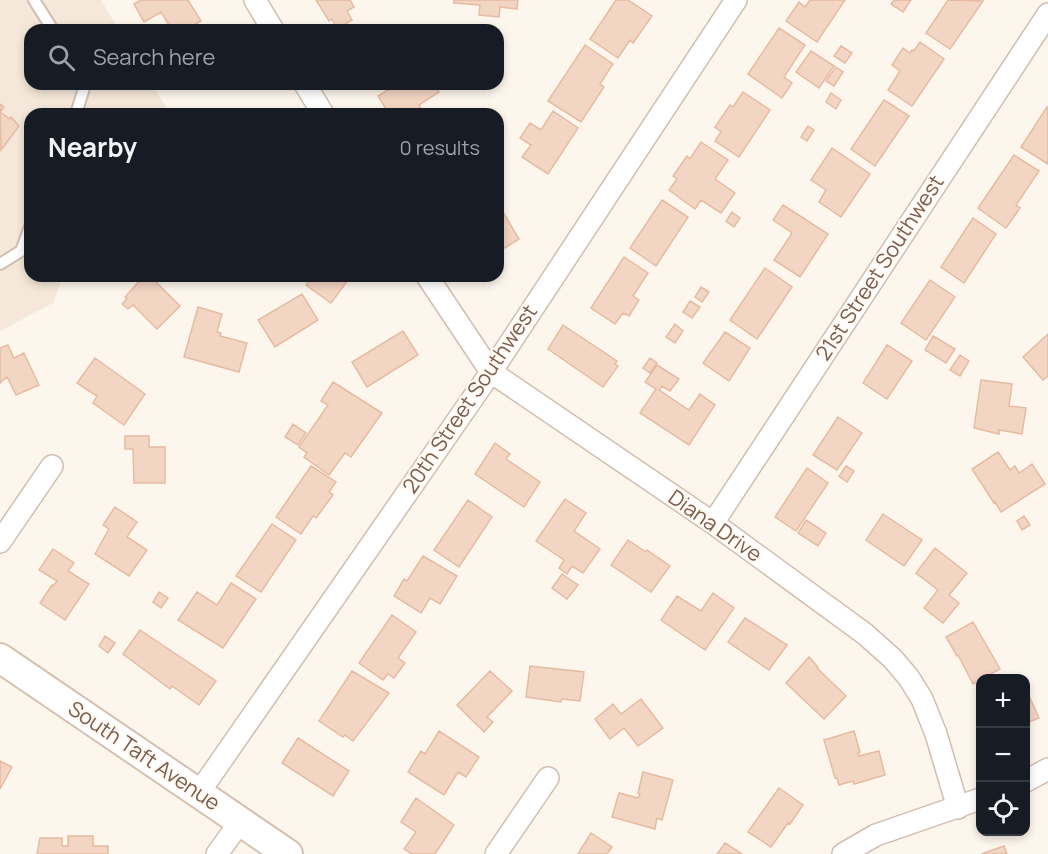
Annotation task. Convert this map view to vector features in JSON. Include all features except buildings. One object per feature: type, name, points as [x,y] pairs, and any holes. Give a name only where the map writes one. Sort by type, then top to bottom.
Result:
[{"type":"main road","name":"South Taft Avenue","points":[[0,658],[288,854]]},
{"type":"street","points":[[255,0],[269,24]]},
{"type":"street","name":"20th Street Southwest","points":[[198,794],[490,372],[736,0]]},
{"type":"street","name":"21st Street Southwest","points":[[713,523],[1044,27]]},
{"type":"street","points":[[309,90],[320,108]]},
{"type":"street","name":"Diana Drive","points":[[431,282],[490,372],[713,523],[865,634],[893,659],[909,678],[922,699],[936,734],[958,808]]},
{"type":"street","points":[[0,542],[52,466]]},
{"type":"street","points":[[1030,779],[1048,769]]},
{"type":"street","points":[[496,854],[548,778]]},
{"type":"street","points":[[843,854],[876,835],[976,801]]},
{"type":"street","points":[[217,854],[240,822]]},
{"type":"lane","points":[[34,0],[49,24]]},
{"type":"lane","points":[[78,108],[83,90]]},
{"type":"lane","points":[[0,264],[21,251],[24,243]]},
{"type":"shaded area","points":[[0,0],[101,0],[115,24],[24,24],[24,90],[156,90],[166,108],[24,108],[24,282],[61,282],[53,303],[0,331]]}]
